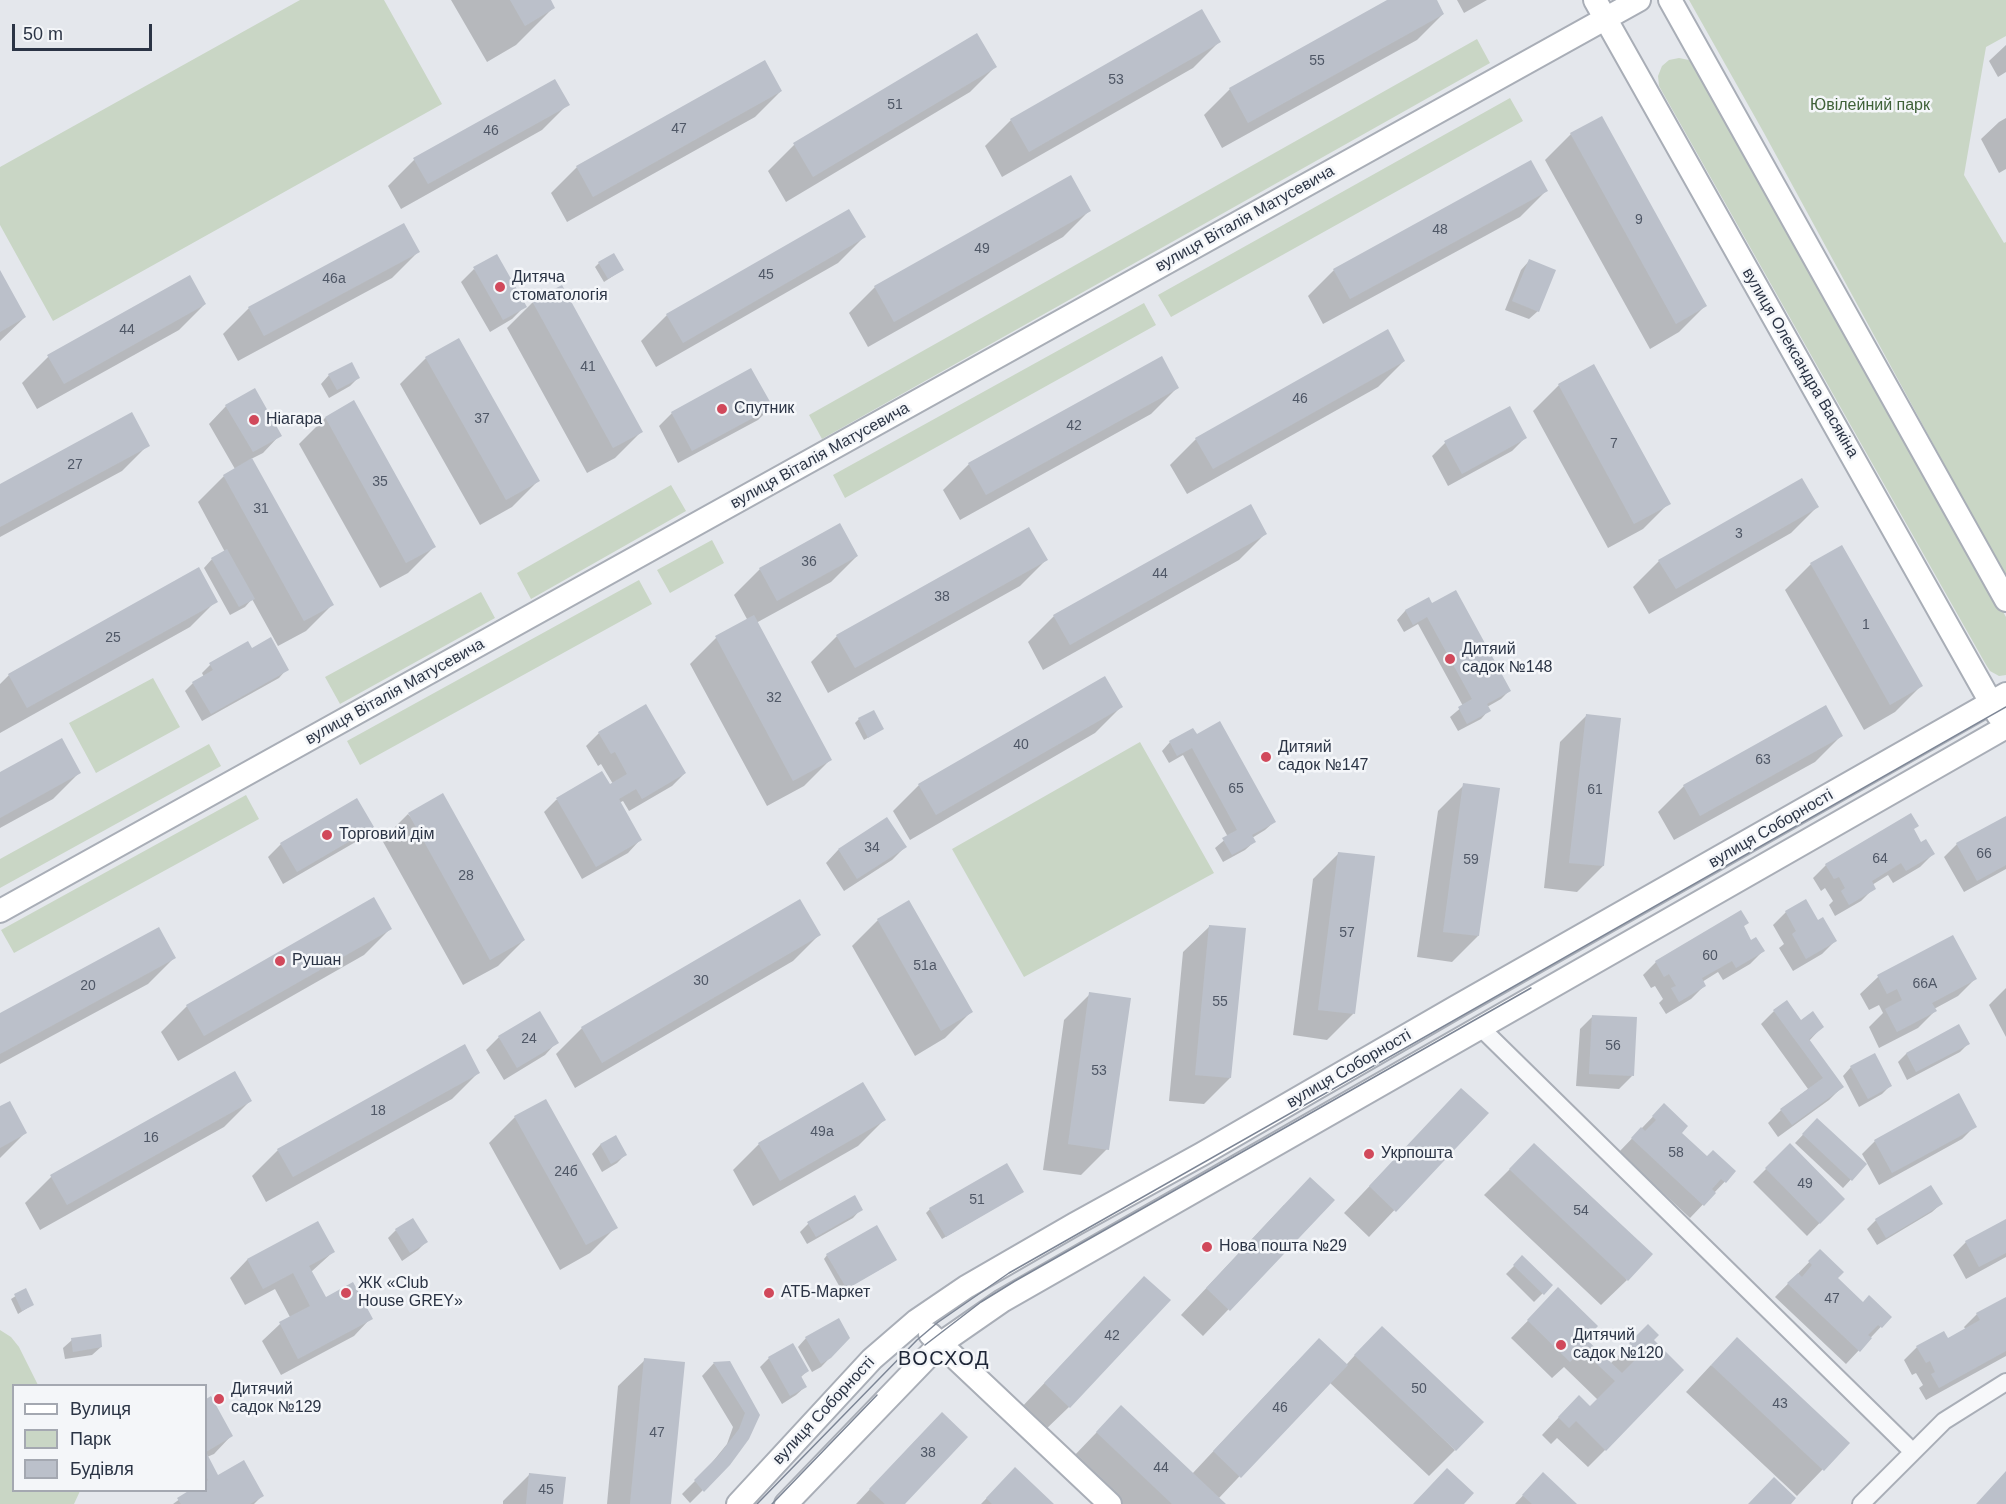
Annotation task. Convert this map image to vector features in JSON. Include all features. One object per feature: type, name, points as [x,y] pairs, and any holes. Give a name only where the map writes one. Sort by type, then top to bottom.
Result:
[{"type":"street","name":"вулиця Віталія Матусевича","points":[[0,911],[1600,10],[1639,0]]},
{"type":"street","points":[[1670,0],[2006,600]]},
{"type":"street","name":"вулиця Олександра Васякіна","points":[[1600,10],[1999,699],[2006,727]]},
{"type":"street","name":"вулиця Соборності","points":[[738,1504],[863,1368],[916,1321],[966,1287],[1999,699]]},
{"type":"street","name":"вулиця Соборності","points":[[786,1504],[940,1344],[1002,1301],[2006,727]]},
{"type":"street","points":[[1480,1027],[1913,1452]]},
{"type":"street","points":[[916,1321],[1110,1504]]},
{"type":"street","points":[[1861,1504],[1944,1421],[2006,1382]]},
{"type":"green space","points":[[300,0],[384,0],[442,104],[53,321],[0,225],[0,167]]},
{"type":"green space","name":"Ювілейний парк","points":[[1689,0],[2006,0],[2006,36],[1986,47],[1964,175],[2004,243],[2006,242],[2006,578],[1764,133]]},
{"type":"green space","points":[[1477,39],[1490,63],[822,439],[809,415]]},
{"type":"green space","points":[[1679,58],[1689,60],[1696,67],[2006,617],[2006,675],[1999,676],[1990,671],[1985,663],[1659,86],[1658,76],[1662,66],[1669,60]]},
{"type":"green space","points":[[1510,98],[1523,121],[1171,317],[1158,295]]},
{"type":"green space","points":[[1144,303],[1156,325],[845,498],[833,475]]},
{"type":"green space","points":[[671,485],[686,511],[531,599],[517,573]]},
{"type":"green space","points":[[712,540],[724,563],[670,593],[657,570]]},
{"type":"green space","points":[[639,580],[652,604],[360,765],[347,741]]},
{"type":"green space","points":[[481,592],[495,618],[340,704],[325,677]]},
{"type":"green space","points":[[153,678],[180,727],[96,773],[69,723]]},
{"type":"green space","points":[[1140,742],[1214,873],[1024,977],[952,849]]},
{"type":"green space","points":[[209,744],[221,766],[0,888],[0,859]]},
{"type":"green space","points":[[246,795],[259,819],[14,953],[1,930]]},
{"type":"green space","points":[[0,1330],[11,1337],[19,1347],[38,1384],[12,1384],[12,1492],[80,1492],[74,1504],[0,1504]]},
{"type":"building","points":[[510,0],[551,0],[555,8],[525,26]]},
{"type":"building","points":[[1387,0],[1437,0],[1444,14],[1248,123],[1229,88]]},
{"type":"building","points":[[1202,9],[1221,42],[1029,152],[1010,119]]},
{"type":"building","points":[[977,33],[997,67],[813,177],[793,143]]},
{"type":"building","points":[[765,60],[782,91],[593,197],[576,166]]},
{"type":"building","points":[[555,79],[570,105],[428,184],[413,158]]},
{"type":"building","points":[[1602,116],[1707,306],[1676,324],[1570,133]]},
{"type":"building","points":[[1531,160],[1548,191],[1350,299],[1333,269]]},
{"type":"building","points":[[1071,175],[1091,211],[894,322],[874,286]]},
{"type":"building","points":[[849,209],[866,237],[683,343],[666,314]]},
{"type":"building","points":[[404,223],[420,252],[264,336],[248,307]]},
{"type":"building","points":[[614,253],[624,270],[608,279],[598,262]]},
{"type":"building","name":"Дитяча стоматологія","points":[[497,254],[527,307],[503,320],[473,267]]},
{"type":"building","points":[[1529,259],[1556,270],[1539,312],[1512,301]]},
{"type":"building","points":[[0,270],[26,317],[0,332]]},
{"type":"building","points":[[190,275],[206,304],[64,384],[47,355]]},
{"type":"building","points":[[562,285],[643,432],[613,448],[532,301]]},
{"type":"building","points":[[1388,329],[1405,361],[1213,469],[1195,438]]},
{"type":"building","points":[[459,338],[540,481],[506,500],[425,357]]},
{"type":"building","points":[[1162,356],[1179,388],[986,495],[968,463]]},
{"type":"building","points":[[352,362],[360,378],[337,390],[328,374]]},
{"type":"building","points":[[1594,364],[1671,504],[1634,524],[1558,384]]},
{"type":"building","name":"Спутник","points":[[751,368],[773,407],[692,451],[671,412]]},
{"type":"building","name":"Ніагара","points":[[255,388],[282,436],[253,452],[225,405]]},
{"type":"building","points":[[354,400],[436,547],[406,563],[325,417]]},
{"type":"building","points":[[1510,406],[1527,438],[1462,474],[1444,441]]},
{"type":"building","points":[[132,412],[150,446],[0,527],[0,484]]},
{"type":"building","points":[[252,458],[334,605],[304,621],[223,475]]},
{"type":"building","points":[[1802,478],[1819,507],[1676,589],[1658,560]]},
{"type":"building","points":[[1251,504],[1267,534],[1070,645],[1053,615]]},
{"type":"building","points":[[840,523],[858,556],[777,601],[759,568]]},
{"type":"building","points":[[1029,527],[1048,560],[855,668],[836,635]]},
{"type":"building","points":[[1842,545],[1923,686],[1890,705],[1810,563]]},
{"type":"building","points":[[227,549],[255,599],[239,607],[211,558]]},
{"type":"building","points":[[199,567],[218,602],[27,708],[8,674]]},
{"type":"building","points":[[1456,590],[1511,691],[1487,704],[1491,711],[1467,724],[1458,707],[1472,699],[1427,617],[1413,625],[1405,610],[1429,597],[1432,603]]},
{"type":"building","points":[[754,615],[832,760],[793,781],[715,636]]},
{"type":"building","points":[[271,637],[289,670],[211,714],[192,682],[213,670],[209,663],[248,641],[252,648]]},
{"type":"building","points":[[1105,676],[1123,707],[936,815],[918,784]]},
{"type":"building","points":[[646,704],[686,773],[642,799],[636,789],[619,799],[642,840],[596,867],[556,798],[602,771],[610,784],[627,774],[615,752],[611,754],[598,732]]},
{"type":"building","points":[[1826,705],[1843,736],[1700,816],[1683,785]]},
{"type":"building","points":[[874,710],[884,729],[868,738],[858,718]]},
{"type":"building","points":[[1586,714],[1621,718],[1604,866],[1569,863]]},
{"type":"building","points":[[1220,721],[1276,822],[1252,835],[1256,842],[1232,855],[1222,838],[1237,830],[1192,748],[1177,756],[1169,741],[1193,728],[1197,734]]},
{"type":"building","points":[[62,738],[81,773],[0,818],[0,772]]},
{"type":"building","points":[[1463,783],[1500,788],[1479,936],[1443,932]]},
{"type":"building","points":[[443,793],[525,940],[490,960],[408,813]]},
{"type":"building","name":"Торговий дім","points":[[357,798],[374,827],[297,872],[280,843]]},
{"type":"building","points":[[1911,813],[1919,826],[1914,829],[1921,842],[1926,839],[1935,854],[1906,871],[1901,863],[1872,881],[1876,889],[1849,905],[1841,891],[1845,888],[1839,877],[1834,879],[1825,864]]},
{"type":"building","points":[[2006,816],[2006,865],[1977,881],[1956,843]]},
{"type":"building","points":[[887,817],[907,847],[857,879],[838,849]]},
{"type":"building","points":[[1338,852],[1375,856],[1355,1014],[1318,1010]]},
{"type":"building","points":[[374,897],[392,929],[204,1036],[186,1005]]},
{"type":"building","points":[[800,899],[821,935],[602,1063],[581,1027]]},
{"type":"building","points":[[1806,899],[1818,920],[1823,917],[1837,941],[1806,959],[1792,934],[1796,931],[1785,911]]},
{"type":"building","points":[[909,900],[973,1012],[941,1031],[877,919]]},
{"type":"building","points":[[1741,910],[1749,923],[1744,926],[1751,940],[1756,937],[1765,951],[1736,968],[1732,961],[1702,978],[1706,986],[1679,1002],[1671,988],[1676,986],[1669,974],[1664,977],[1655,961]]},
{"type":"building","points":[[1209,925],[1246,928],[1231,1078],[1195,1075]]},
{"type":"building","points":[[159,927],[176,958],[0,1054],[0,1013]]},
{"type":"building","points":[[1953,935],[1977,979],[1932,1003],[1937,1011],[1897,1032],[1885,1009],[1902,1000],[1897,989],[1887,994],[1877,975]]},
{"type":"building","points":[[1089,992],[1131,998],[1109,1150],[1068,1144]]},
{"type":"building","points":[[1787,1000],[1801,1020],[1813,1011],[1824,1027],[1809,1039],[1844,1087],[1792,1125],[1780,1109],[1823,1078],[1773,1010]]},
{"type":"building","points":[[540,1011],[559,1043],[517,1068],[498,1036]]},
{"type":"building","points":[[1592,1015],[1637,1017],[1634,1076],[1589,1074]]},
{"type":"building","points":[[1959,1024],[1970,1044],[1916,1072],[1906,1053]]},
{"type":"building","points":[[465,1044],[480,1073],[293,1177],[277,1149]]},
{"type":"building","points":[[1875,1053],[1892,1086],[1868,1099],[1850,1066]]},
{"type":"building","points":[[235,1071],[252,1101],[67,1205],[50,1175]]},
{"type":"building","points":[[863,1082],[886,1120],[780,1181],[758,1143]]},
{"type":"building","points":[[1461,1088],[1489,1113],[1396,1212],[1369,1186]]},
{"type":"building","points":[[1959,1093],[1977,1127],[1892,1173],[1874,1140]]},
{"type":"building","points":[[546,1099],[618,1228],[586,1245],[514,1116]]},
{"type":"building","points":[[10,1101],[27,1133],[0,1148],[0,1106]]},
{"type":"building","points":[[1664,1103],[1688,1126],[1682,1133],[1707,1156],[1713,1150],[1736,1171],[1726,1183],[1721,1179],[1712,1189],[1716,1193],[1704,1206],[1631,1138],[1641,1127],[1645,1131],[1656,1120],[1652,1116]]},
{"type":"building","points":[[1817,1118],[1867,1164],[1852,1181],[1802,1134]]},
{"type":"building","points":[[616,1135],[627,1155],[611,1164],[600,1144]]},
{"type":"building","points":[[1534,1143],[1653,1254],[1628,1281],[1509,1169]]},
{"type":"building","points":[[1790,1143],[1845,1199],[1820,1224],[1765,1168]]},
{"type":"building","points":[[1007,1163],[1024,1192],[946,1237],[929,1208]]},
{"type":"building","points":[[1310,1177],[1335,1200],[1230,1311],[1206,1288]]},
{"type":"building","points":[[1931,1185],[1943,1204],[1886,1238],[1875,1219]]},
{"type":"building","points":[[855,1195],[863,1210],[816,1237],[807,1222]]},
{"type":"building","points":[[413,1218],[428,1242],[410,1253],[395,1229]]},
{"type":"building","points":[[2006,1219],[2006,1253],[1979,1267],[1965,1241]]},
{"type":"building","name":"ЖК «Club House GREY»","points":[[318,1221],[335,1252],[309,1266],[326,1297],[353,1282],[373,1319],[298,1359],[279,1322],[310,1306],[293,1273],[263,1289],[247,1259]]},
{"type":"building","points":[[877,1225],[897,1260],[847,1289],[826,1254]]},
{"type":"building","points":[[1820,1249],[1844,1272],[1838,1278],[1863,1302],[1869,1295],[1892,1317],[1882,1328],[1878,1325],[1868,1335],[1872,1338],[1860,1352],[1787,1283],[1798,1273],[1802,1277],[1812,1265],[1808,1261]]},
{"type":"building","points":[[1522,1255],[1553,1285],[1544,1295],[1513,1265]]},
{"type":"building","points":[[1144,1276],[1171,1300],[1070,1408],[1044,1383]]},
{"type":"building","points":[[1558,1287],[1598,1326],[1586,1339],[1622,1373],[1640,1355],[1629,1343],[1648,1324],[1659,1335],[1654,1340],[1684,1370],[1606,1451],[1576,1421],[1569,1428],[1558,1417],[1579,1395],[1590,1406],[1615,1381],[1582,1350],[1570,1362],[1527,1320]]},
{"type":"building","points":[[26,1288],[34,1305],[22,1311],[14,1294]]},
{"type":"building","points":[[2006,1297],[2006,1351],[1939,1388],[1931,1374],[1935,1372],[1930,1361],[1926,1363],[1916,1346],[1944,1331],[1948,1338],[1980,1320],[1976,1313]]},
{"type":"building","points":[[839,1318],[850,1338],[831,1358],[821,1364],[805,1337]]},
{"type":"building","points":[[1382,1326],[1484,1422],[1456,1451],[1354,1355]]},
{"type":"building","points":[[101,1334],[102,1347],[73,1352],[71,1338]]},
{"type":"building","points":[[1737,1337],[1850,1443],[1824,1471],[1711,1365]]},
{"type":"building","points":[[1319,1338],[1348,1365],[1241,1478],[1213,1451]]},
{"type":"building","points":[[793,1343],[809,1371],[801,1376],[807,1387],[790,1396],[768,1357]]},
{"type":"building","points":[[644,1358],[685,1362],[671,1504],[630,1504]]},
{"type":"building","points":[[730,1361],[760,1415],[749,1439],[730,1465],[704,1492],[694,1480],[719,1455],[739,1429],[745,1413],[713,1362]]},
{"type":"building","points":[[211,1396],[233,1436],[207,1451],[207,1398]]},
{"type":"building","points":[[1121,1405],[1226,1504],[1172,1504],[1096,1432]]},
{"type":"building","points":[[942,1412],[968,1437],[905,1504],[885,1504],[869,1489]]},
{"type":"building","points":[[207,1454],[218,1475],[244,1460],[264,1496],[250,1504],[181,1504],[177,1498],[187,1492],[207,1492]]},
{"type":"building","points":[[1015,1467],[1054,1504],[992,1504],[986,1498]]},
{"type":"building","points":[[1447,1468],[1474,1493],[1464,1504],[1413,1504]]},
{"type":"building","points":[[2006,1471],[2006,1504],[1976,1504]]},
{"type":"building","points":[[1543,1472],[1577,1504],[1532,1504],[1522,1495]]},
{"type":"building","points":[[529,1473],[566,1477],[563,1504],[526,1504]]},
{"type":"building","points":[[1774,1477],[1796,1498],[1791,1504],[1748,1504]]},
{"type":"tram line","points":[[757,1504],[917,1340],[937,1323],[1009,1273],[2006,707]]},
{"type":"tram line","points":[[925,1345],[981,1302],[1015,1281],[1531,988]]},
{"type":"tram line","points":[[772,1504],[877,1395]]},
{"type":"place","name":"Дитяча стоматологія","points":[[500,287]]},
{"type":"place","name":"Спутник","points":[[722,409]]},
{"type":"place","name":"Ніагара","points":[[254,420]]},
{"type":"place","name":"Дитяий садок №148","points":[[1450,659]]},
{"type":"place","name":"Дитяий садок №147","points":[[1266,757]]},
{"type":"place","name":"Торговий дім","points":[[327,835]]},
{"type":"place","name":"Рушан","points":[[280,961]]},
{"type":"place","name":"Укрпошта","points":[[1369,1154]]},
{"type":"place","name":"Нова пошта №29","points":[[1207,1247]]},
{"type":"place","name":"ЖК «Club House GREY»","points":[[346,1293]]},
{"type":"place","name":"АТБ-Маркет","points":[[769,1293]]},
{"type":"place","name":"Дитячий садок №120","points":[[1561,1345]]},
{"type":"place","name":"Дитячий садок №129","points":[[219,1399]]},
{"type":"district","name":"ВОСХОД","points":[[944,1359]]}]
